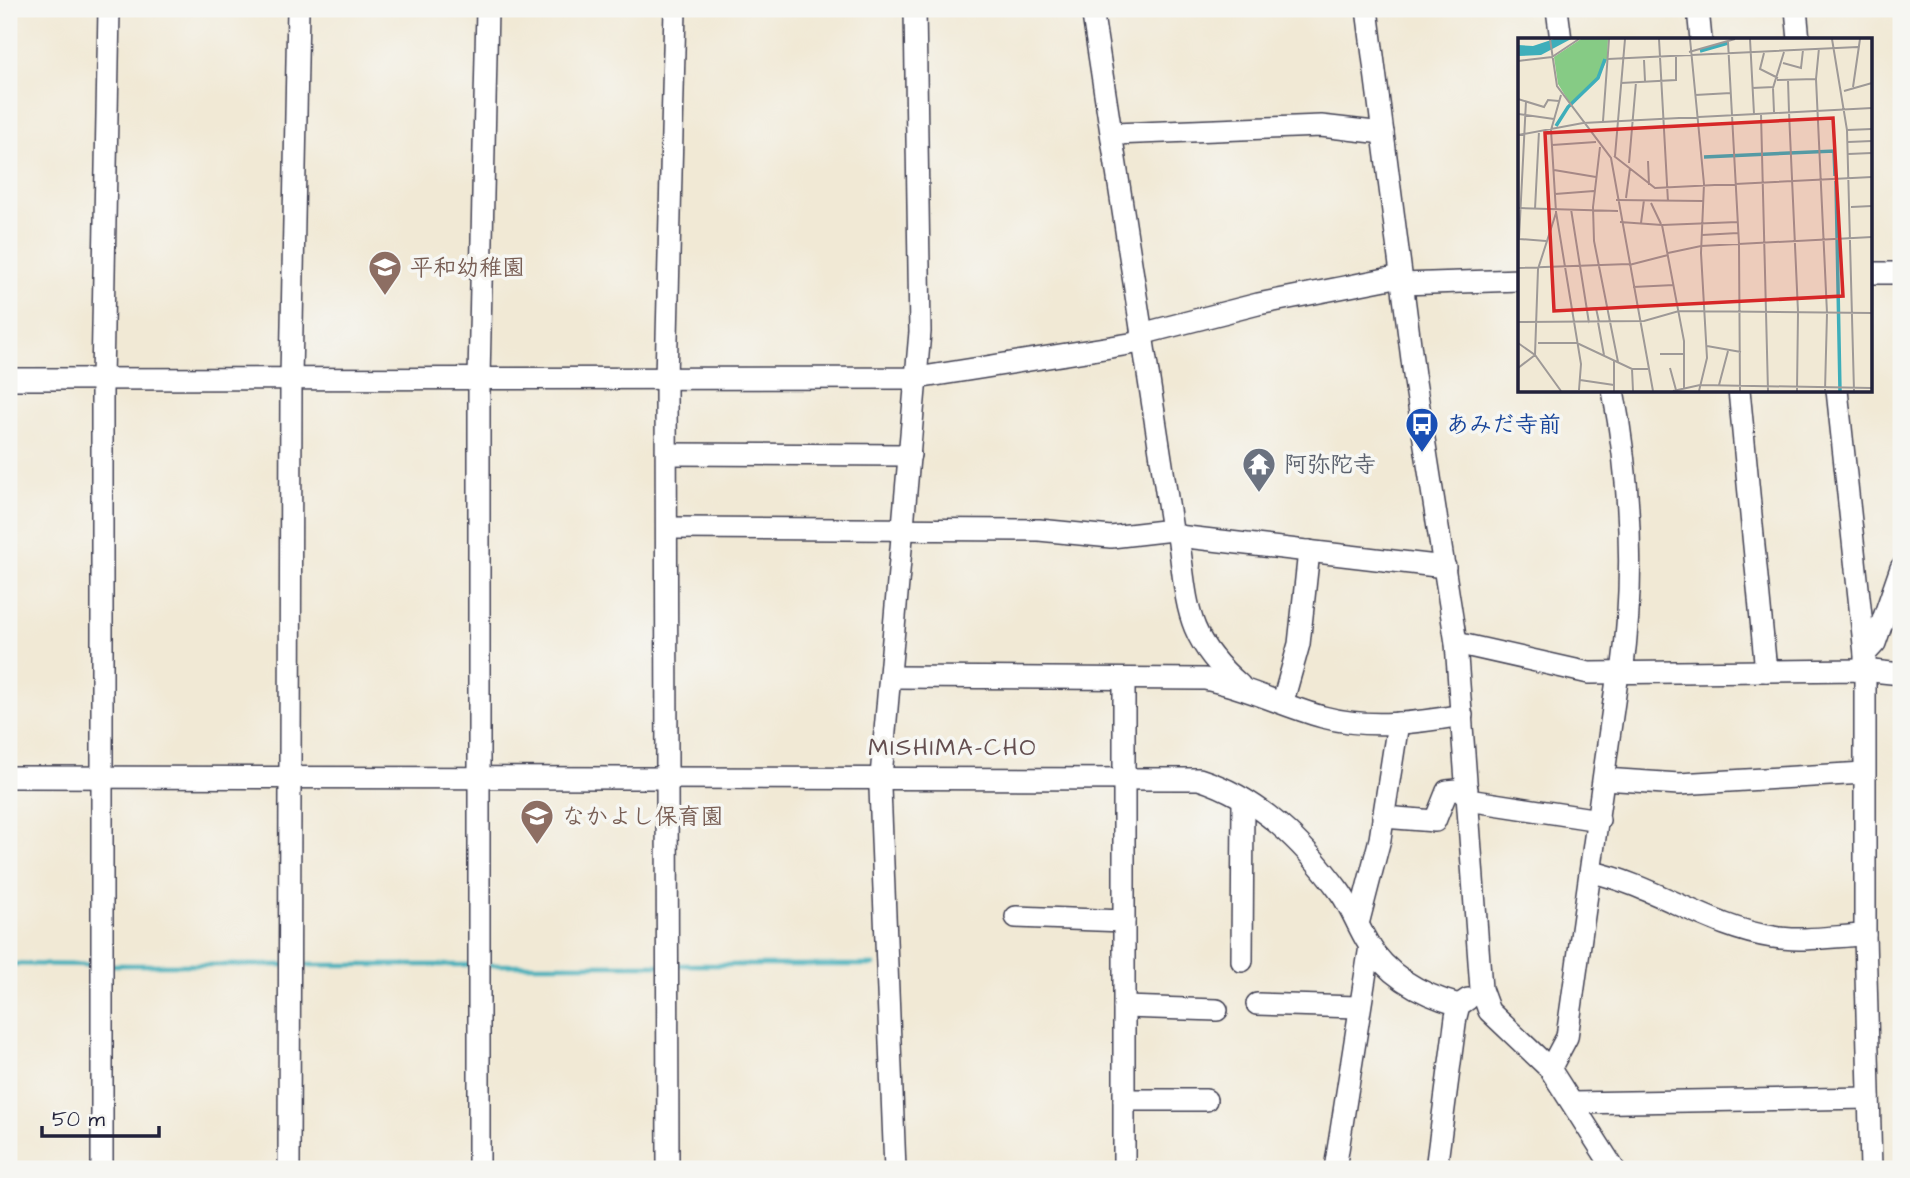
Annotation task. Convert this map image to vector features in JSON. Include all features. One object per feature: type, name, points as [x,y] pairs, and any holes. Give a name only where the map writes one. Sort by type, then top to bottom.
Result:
[{"type":"street","points":[[102,1169],[102,379],[109,9]]},
{"type":"street","points":[[289,1169],[290,378],[298,9]]},
{"type":"street","points":[[479,1169],[479,378],[487,9]]},
{"type":"street","points":[[668,1169],[666,379],[675,9]]},
{"type":"street","points":[[895,1169],[881,778],[920,332],[915,9]]},
{"type":"street","points":[[1092,9],[1114,134],[1141,338],[1190,622],[1217,665],[1241,686]]},
{"type":"street","points":[[1367,9],[1401,280],[1456,643],[1482,989],[1489,1011],[1550,1069],[1614,1169]]},
{"type":"street","points":[[1557,9],[1562,38]]},
{"type":"street","points":[[1698,9],[1701,38]]},
{"type":"street","points":[[1796,9],[1799,38]]},
{"type":"street","points":[[1114,134],[1321,126],[1383,133]]},
{"type":"street","points":[[1871,273],[1901,273]]},
{"type":"street","points":[[9,379],[917,378],[1141,338],[1258,304],[1401,280],[1518,280]]},
{"type":"street","points":[[1550,1069],[1567,1037],[1630,611],[1630,542],[1624,447],[1613,392]]},
{"type":"street","points":[[1739,392],[1766,671]]},
{"type":"street","points":[[1837,392],[1864,662],[1865,935],[1871,1169]]},
{"type":"street","points":[[667,453],[910,455]]},
{"type":"street","points":[[667,528],[1039,530],[1111,537],[1175,533],[1445,567]]},
{"type":"street","points":[[1283,701],[1299,645],[1309,551]]},
{"type":"street","points":[[1864,662],[1875,643],[1901,568]]},
{"type":"street","points":[[1456,643],[1589,673],[1766,671],[1864,662],[1901,674]]},
{"type":"street","points":[[890,677],[1205,679],[1241,686],[1323,717],[1398,723],[1423,722],[1462,715]]},
{"type":"street","points":[[1124,680],[1124,1169]]},
{"type":"street","points":[[1358,925],[1383,817],[1398,723]]},
{"type":"street","points":[[1604,779],[1679,784],[1864,773]]},
{"type":"street","points":[[9,777],[1199,779],[1221,786],[1265,811],[1301,845],[1341,893],[1370,946],[1388,970],[1432,997],[1459,1005]]},
{"type":"street","points":[[1383,817],[1435,821],[1447,791],[1599,820]]},
{"type":"street","points":[[1242,961],[1243,799]]},
{"type":"street","points":[[1592,873],[1627,880],[1729,925],[1765,936],[1776,938],[1865,935]]},
{"type":"street","points":[[1016,917],[1124,921]]},
{"type":"street","points":[[1335,1169],[1358,1007],[1370,946]]},
{"type":"street","points":[[1436,1169],[1459,1005],[1482,989]]},
{"type":"street","points":[[1257,1004],[1358,1007]]},
{"type":"street","points":[[1124,1007],[1217,1010]]},
{"type":"street","points":[[1573,1103],[1869,1098]]},
{"type":"street","points":[[1124,1100],[1206,1100]]},
{"type":"waterway","points":[[9,177],[12,9]]},
{"type":"waterway","points":[[9,964],[96,965]]},
{"type":"waterway","points":[[108,965],[285,965]]},
{"type":"waterway","points":[[297,965],[474,965]]},
{"type":"waterway","points":[[486,965],[663,965]]},
{"type":"waterway","points":[[675,965],[874,965]]},
{"type":"place","name":"平和幼稚園","points":[[385,297]]},
{"type":"place","name":"あみだ寺前","points":[[1422,454]]},
{"type":"place","name":"阿弥陀寺","points":[[1259,494]]},
{"type":"place","name":"なかよし保育園","points":[[537,846]]},
{"type":"district","name":"MISHIMA-CHO","points":[[953,747]]}]
